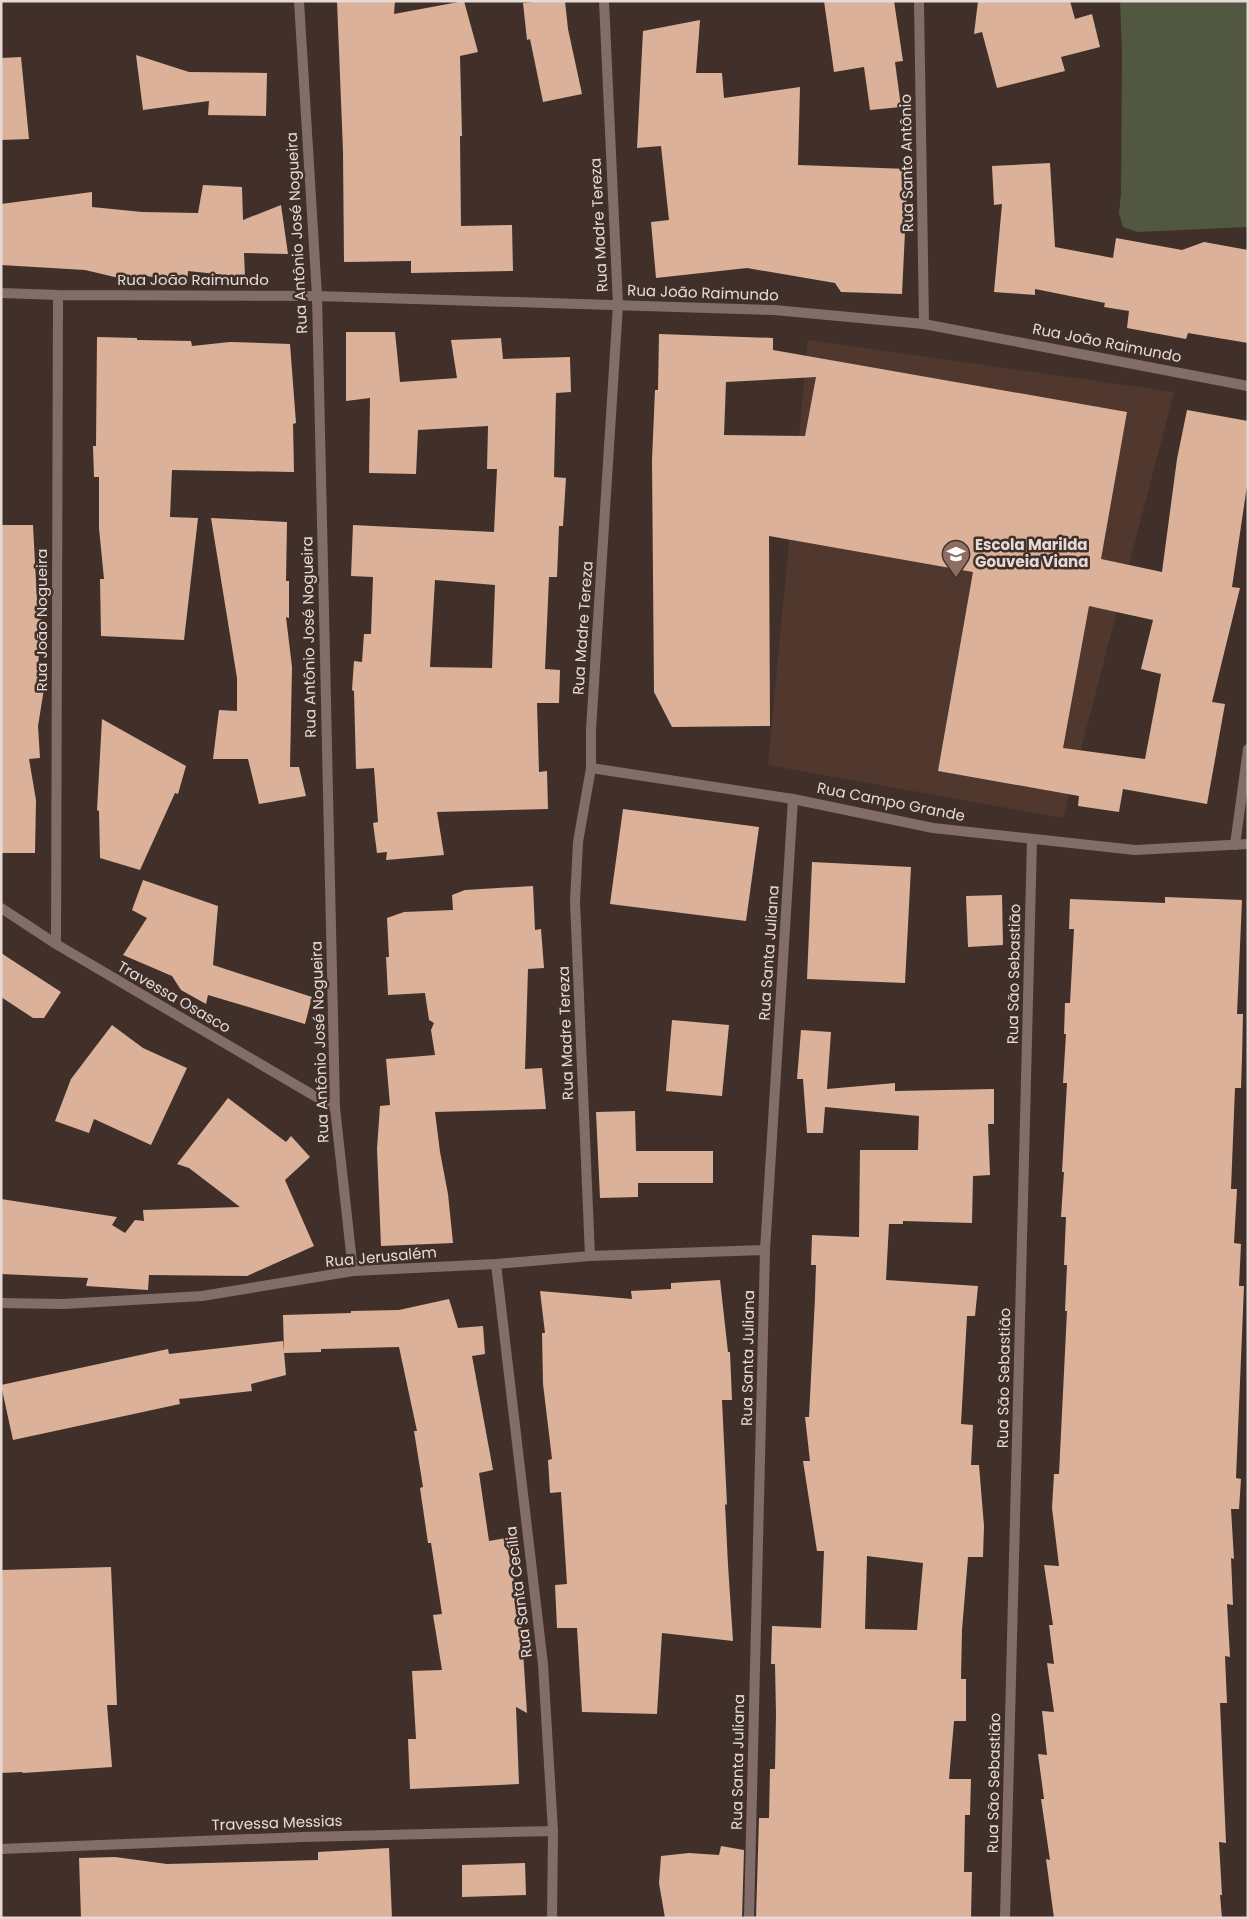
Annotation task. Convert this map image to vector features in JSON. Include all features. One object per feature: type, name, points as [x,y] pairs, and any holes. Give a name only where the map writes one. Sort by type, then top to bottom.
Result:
[{"type":"street","name":"Rua Antônio José Nogueira","points":[[298,1],[316,296],[335,1108],[353,1271]]},
{"type":"street","name":"Rua Madre Tereza","points":[[590,1256],[575,902],[578,842],[591,768],[591,730],[618,305],[604,1]]},
{"type":"street","name":"Rua Santo Antônio","points":[[919,1],[924,324]]},
{"type":"street","name":"Rua João Raimundo","points":[[1,293],[316,296],[774,310],[924,324],[1248,386]]},
{"type":"street","name":"Rua João Nogueira","points":[[56,944],[58,295]]},
{"type":"street","points":[[1235,845],[1248,749]]},
{"type":"street","name":"Rua Campo Grande","points":[[591,768],[793,799],[933,828],[1032,840],[1135,850],[1248,844]]},
{"type":"street","name":"Rua Santa Juliana","points":[[749,1918],[765,1250],[793,799]]},
{"type":"street","name":"Rua São Sebastião","points":[[1005,1918],[1032,840]]},
{"type":"street","name":"Travessa Osasco","points":[[1,908],[56,944],[335,1108]]},
{"type":"street","name":"Rua Jerusalém","points":[[1,1303],[63,1304],[202,1296],[353,1271],[496,1264],[590,1256],[765,1250]]},
{"type":"street","name":"Rua Santa Cecília","points":[[496,1264],[543,1664],[553,1832],[552,1918]]},
{"type":"street","name":"Travessa Messias","points":[[1,1849],[302,1837],[553,1832]]},
{"type":"shaded area","name":"Escola Marilda Gouveia Viana","points":[[808,340],[1174,392],[1063,818],[768,765]]},
{"type":"green space","points":[[1120,1],[1248,1],[1248,227],[1137,232],[1123,227],[1119,213],[1121,194],[1122,51]]},
{"type":"building","points":[[337,1],[395,1],[394,14],[464,1],[478,52],[460,56],[462,136],[460,136],[461,226],[512,225],[513,271],[411,273],[411,261],[344,262],[343,151]]},
{"type":"building","points":[[565,1],[568,29],[582,94],[543,102],[530,39],[527,40],[523,3]]},
{"type":"building","points":[[824,1],[894,1],[903,61],[895,62],[901,107],[870,110],[864,67],[834,72]]},
{"type":"building","points":[[978,1],[1070,1],[1075,19],[1092,14],[1100,47],[1061,57],[1065,71],[997,88],[982,32],[974,34]]},
{"type":"building","points":[[700,20],[696,73],[722,73],[724,98],[800,87],[798,165],[908,169],[902,294],[841,292],[835,283],[747,268],[656,278],[651,222],[669,220],[661,146],[637,148],[643,31]]},
{"type":"building","points":[[136,55],[189,72],[267,73],[266,116],[208,115],[209,101],[143,110]]},
{"type":"building","points":[[21,57],[29,139],[1,140],[1,58]]},
{"type":"building","points":[[1050,163],[1055,247],[1113,258],[1116,238],[1182,250],[1204,242],[1248,250],[1248,343],[1188,333],[1186,339],[1127,328],[1129,311],[1104,307],[1105,303],[1035,289],[1035,295],[994,292],[1002,204],[994,205],[992,166]]},
{"type":"building","points":[[203,185],[242,187],[243,220],[281,205],[288,254],[244,253],[245,277],[188,271],[187,283],[141,275],[140,283],[85,270],[1,265],[1,204],[92,192],[92,207],[142,212],[198,213]]},
{"type":"building","points":[[346,332],[395,332],[400,382],[457,378],[451,340],[501,338],[503,359],[570,357],[571,392],[556,393],[554,477],[566,478],[563,526],[559,526],[557,577],[549,577],[545,669],[560,670],[559,703],[537,703],[539,772],[547,771],[548,809],[437,812],[444,855],[386,860],[387,852],[377,853],[373,823],[378,822],[374,768],[356,769],[354,691],[352,690],[354,661],[362,662],[364,634],[371,634],[373,577],[351,576],[353,525],[494,532],[497,469],[487,469],[488,426],[418,430],[416,474],[369,473],[370,398],[346,401]],"holes":[[[435,580],[495,585],[492,668],[430,667]]]},
{"type":"building","points":[[659,334],[773,338],[773,350],[1127,412],[1101,559],[1162,572],[1177,459],[1187,410],[1248,421],[1248,479],[1232,587],[1240,588],[1212,702],[1225,704],[1207,804],[1123,789],[1119,812],[1078,806],[1079,796],[938,771],[973,572],[769,536],[770,726],[672,727],[654,692],[652,460],[655,390],[658,390]],"holes":[[[816,377],[805,436],[724,435],[726,382]],[[1089,606],[1153,620],[1141,669],[1161,674],[1145,759],[1063,748]]]},
{"type":"building","points":[[97,337],[191,341],[192,346],[230,342],[290,344],[296,423],[293,424],[294,472],[172,470],[170,517],[198,518],[184,640],[101,636],[100,579],[104,579],[99,528],[99,477],[94,477],[93,446],[96,446]]},
{"type":"building","points":[[211,518],[287,522],[286,581],[289,581],[289,618],[286,617],[292,667],[290,767],[299,767],[306,796],[259,804],[248,759],[213,759],[219,710],[237,711],[237,678]]},
{"type":"building","points":[[1,525],[33,525],[38,619],[41,619],[38,669],[47,670],[38,726],[40,758],[29,759],[36,800],[35,853],[1,853]]},
{"type":"building","points":[[102,719],[186,766],[178,794],[175,793],[140,870],[100,858],[99,811],[97,810]]},
{"type":"building","points":[[623,809],[759,827],[746,921],[610,904]]},
{"type":"building","points":[[812,862],[911,867],[905,983],[807,979]]},
{"type":"building","points":[[143,880],[218,906],[213,965],[312,997],[305,1024],[208,995],[206,1004],[181,990],[172,976],[123,955],[147,918],[132,910]]},
{"type":"building","points":[[533,886],[535,930],[541,929],[544,968],[528,969],[525,1069],[542,1068],[546,1109],[435,1112],[448,1194],[453,1243],[381,1246],[377,1149],[380,1106],[390,1105],[386,1059],[435,1055],[431,1030],[434,1023],[429,1020],[425,993],[388,995],[386,957],[389,957],[387,918],[404,912],[453,910],[452,895],[465,890]]},
{"type":"building","points":[[1002,895],[1003,945],[968,947],[966,896]]},
{"type":"building","points":[[1165,897],[1242,900],[1237,1014],[1243,1014],[1241,1088],[1235,1088],[1231,1189],[1237,1189],[1234,1243],[1241,1244],[1239,1286],[1244,1286],[1236,1478],[1241,1479],[1239,1509],[1231,1509],[1234,1559],[1231,1558],[1233,1605],[1227,1604],[1230,1657],[1225,1656],[1227,1703],[1220,1703],[1226,1843],[1219,1842],[1222,1918],[1054,1918],[1046,1859],[1050,1860],[1041,1799],[1044,1799],[1038,1754],[1047,1755],[1042,1711],[1054,1712],[1047,1663],[1054,1664],[1049,1625],[1053,1625],[1044,1565],[1059,1566],[1052,1508],[1054,1474],[1059,1474],[1067,1311],[1065,1311],[1067,1265],[1064,1265],[1066,1217],[1061,1217],[1067,1083],[1063,1083],[1066,1034],[1064,1034],[1065,1003],[1070,1003],[1074,929],[1069,929],[1070,899],[1165,903]]},
{"type":"building","points":[[1,953],[61,992],[44,1018],[33,1018],[1,997]]},
{"type":"building","points":[[672,1020],[729,1025],[722,1096],[666,1091]]},
{"type":"building","points":[[112,1025],[143,1048],[187,1068],[151,1145],[94,1119],[89,1133],[55,1121],[71,1079]]},
{"type":"building","points":[[801,1030],[831,1032],[827,1089],[895,1083],[895,1091],[994,1089],[994,1124],[988,1124],[990,1175],[973,1176],[972,1223],[903,1221],[903,1224],[889,1224],[886,1280],[978,1286],[975,1316],[967,1316],[961,1424],[973,1425],[971,1465],[979,1465],[984,1526],[983,1557],[968,1557],[962,1630],[961,1679],[966,1679],[966,1721],[954,1721],[949,1779],[971,1779],[970,1815],[965,1815],[964,1872],[972,1872],[971,1918],[756,1918],[759,1818],[769,1818],[770,1769],[775,1769],[775,1664],[771,1664],[772,1626],[821,1628],[824,1551],[817,1551],[803,1461],[810,1461],[805,1417],[809,1417],[815,1298],[816,1265],[811,1265],[812,1235],[859,1237],[860,1150],[918,1150],[919,1116],[825,1107],[823,1133],[807,1133],[803,1079],[797,1079]],"holes":[[[867,1556],[923,1563],[917,1630],[865,1629]]]},
{"type":"building","points":[[228,1098],[286,1142],[291,1136],[310,1157],[285,1180],[314,1246],[247,1276],[149,1275],[148,1290],[86,1286],[88,1278],[1,1274],[1,1199],[117,1217],[112,1225],[125,1233],[135,1220],[144,1221],[143,1210],[240,1207],[189,1168],[177,1164]]},
{"type":"building","points":[[635,1111],[636,1151],[713,1151],[713,1183],[638,1183],[638,1197],[600,1198],[596,1112]]},
{"type":"building","points":[[720,1280],[728,1352],[730,1352],[732,1400],[722,1400],[727,1505],[725,1504],[733,1641],[662,1633],[657,1714],[582,1712],[577,1628],[557,1628],[555,1585],[567,1584],[561,1492],[550,1493],[548,1460],[552,1459],[543,1384],[542,1333],[545,1333],[540,1291],[632,1299],[631,1291],[671,1289],[671,1283]]},
{"type":"building","points":[[449,1299],[458,1328],[483,1326],[485,1354],[472,1356],[493,1470],[479,1473],[489,1541],[506,1538],[521,1620],[527,1713],[516,1707],[519,1784],[410,1789],[408,1739],[416,1739],[412,1671],[442,1670],[433,1615],[442,1614],[431,1543],[428,1543],[420,1488],[423,1487],[414,1431],[417,1431],[399,1347],[321,1349],[321,1352],[284,1353],[283,1315],[399,1310]]},
{"type":"building","points":[[283,1341],[286,1375],[251,1384],[252,1391],[179,1399],[180,1404],[13,1440],[1,1385],[168,1349],[169,1354]]},
{"type":"building","points":[[111,1567],[117,1705],[107,1705],[112,1767],[1,1773],[1,1570]]},
{"type":"building","points":[[721,1846],[744,1850],[742,1918],[665,1918],[659,1883],[661,1856],[689,1853],[719,1855]]},
{"type":"building","points":[[389,1848],[392,1918],[81,1918],[79,1858],[115,1857],[167,1864],[318,1860],[318,1852]]},
{"type":"building","points":[[525,1863],[526,1895],[462,1897],[462,1865]]},
{"type":"place","name":"Escola Marilda Gouveia Viana","points":[[956,578]]}]
